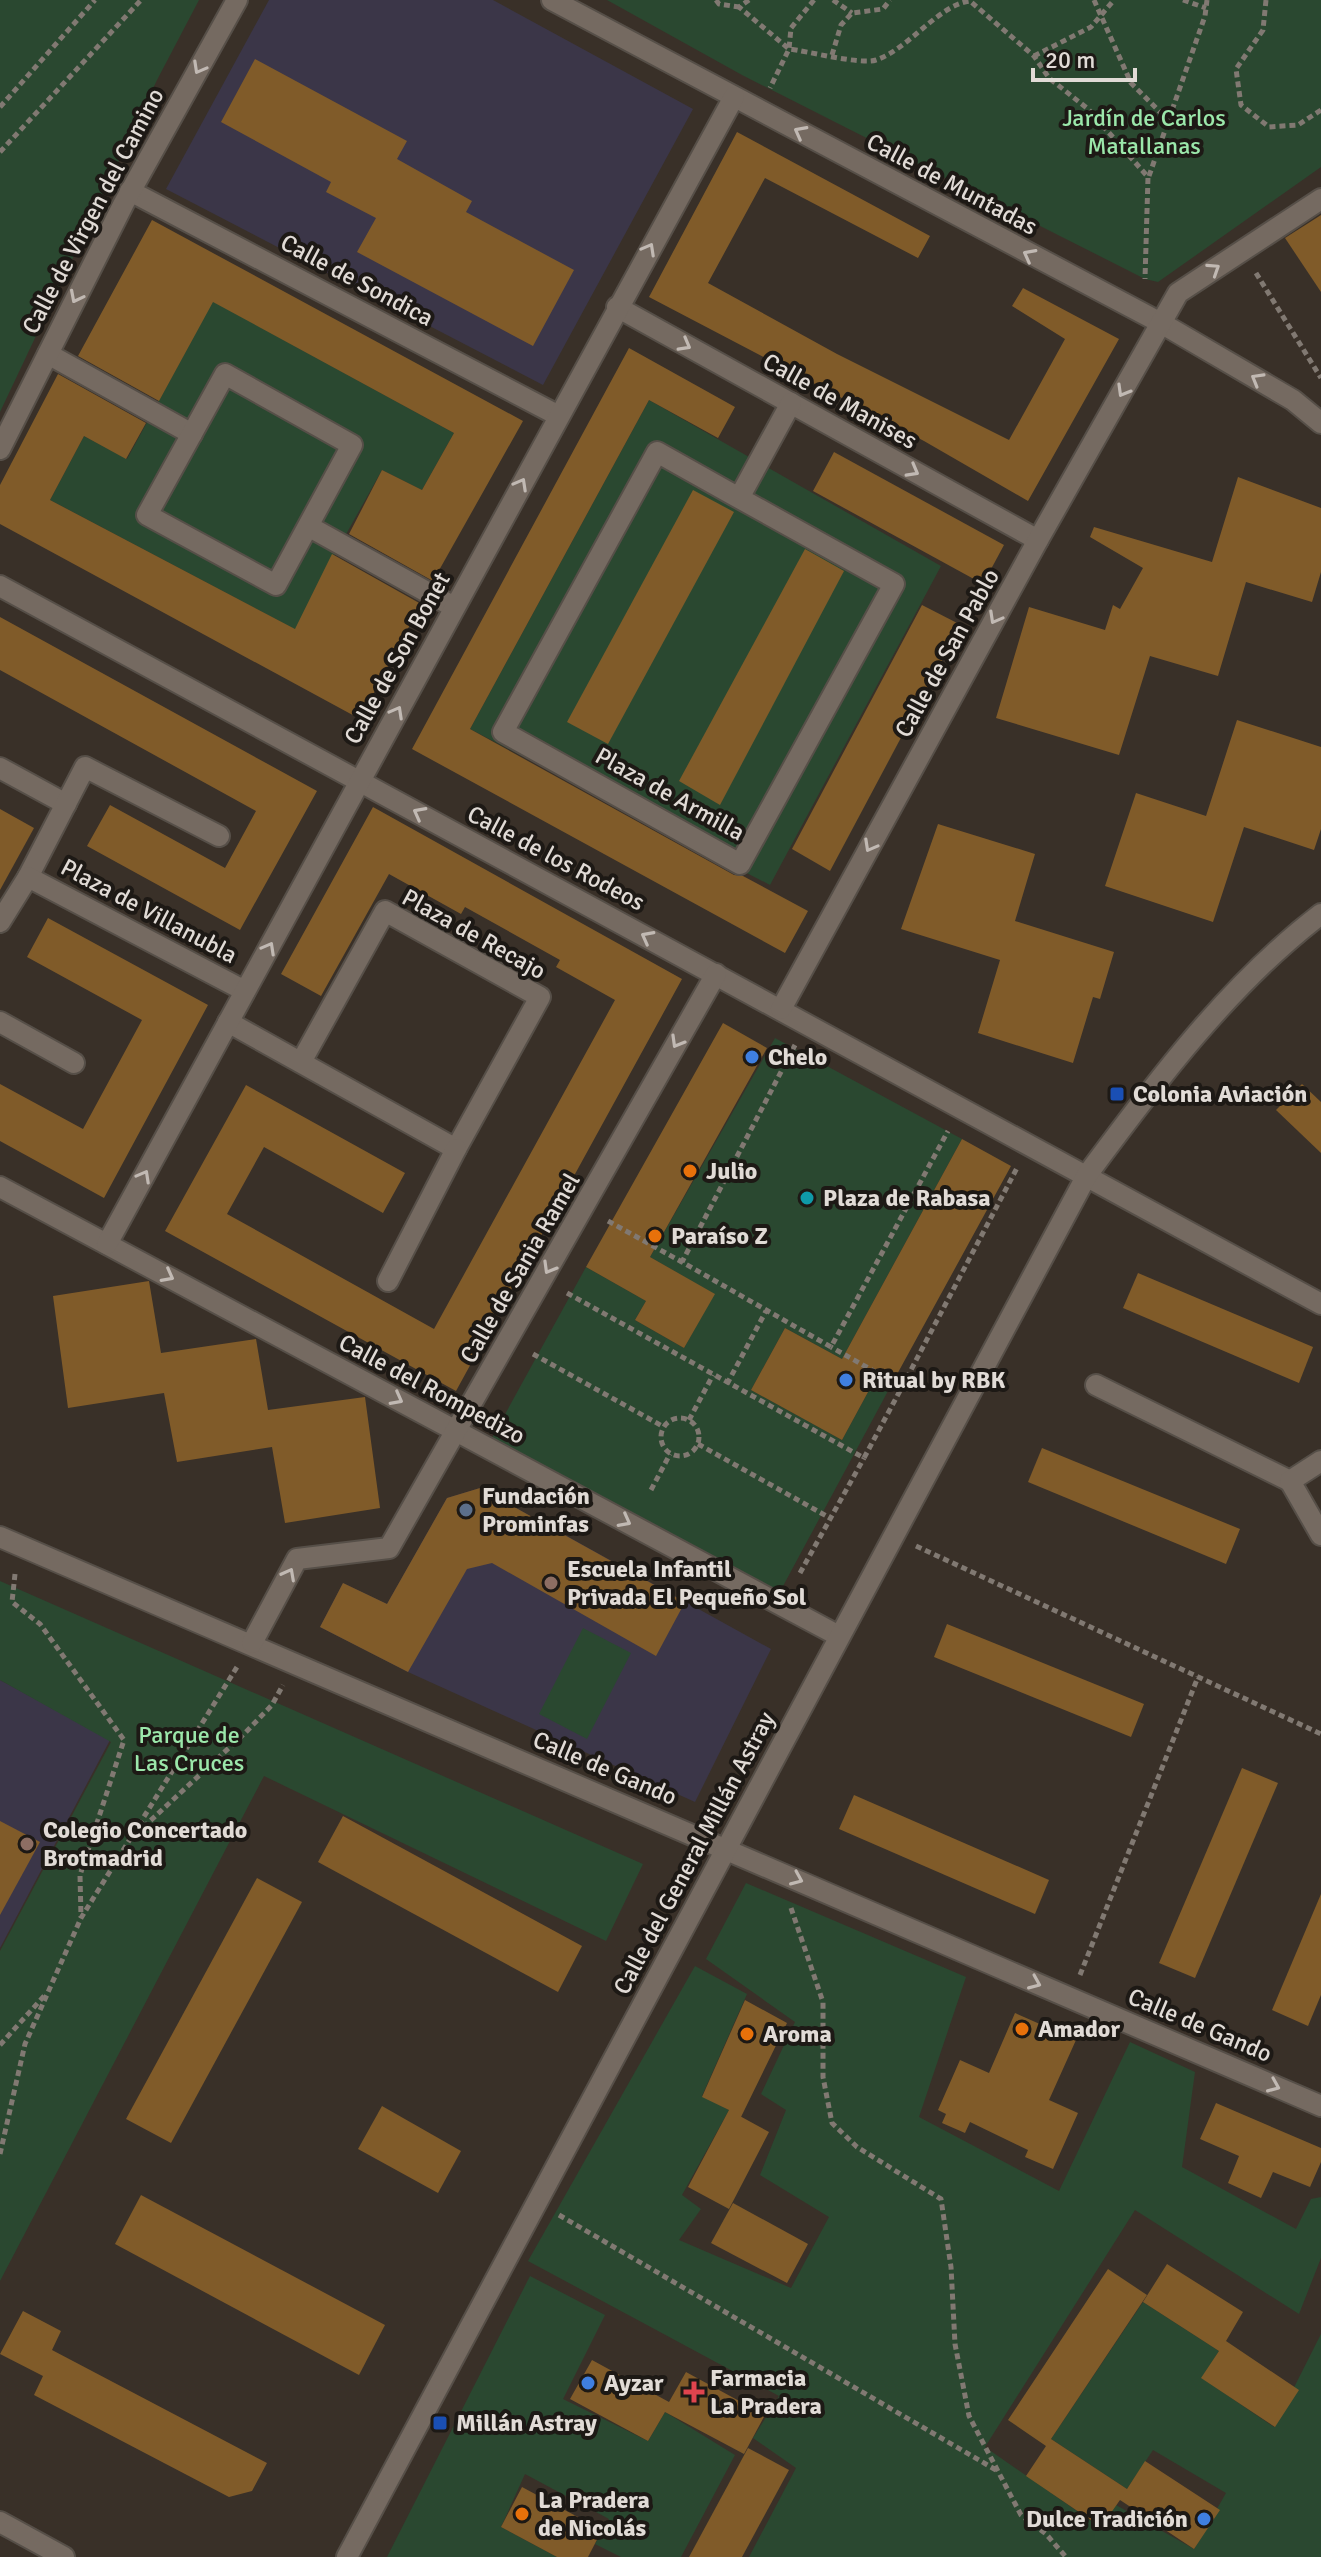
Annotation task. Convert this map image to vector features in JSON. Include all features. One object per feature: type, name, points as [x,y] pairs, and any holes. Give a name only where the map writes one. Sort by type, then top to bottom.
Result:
[{"type":"street","name":"Calle de Virgen del Camino","points":[[0,449],[130,191],[237,0]]},
{"type":"street","name":"Calle de Muntadas","points":[[552,0],[1161,323],[1293,400],[1321,423]]},
{"type":"street","name":"Calle de Son Bonet","points":[[107,1244],[734,97]]},
{"type":"street","name":"Calle de Sondica","points":[[130,191],[559,416]]},
{"type":"street","name":"Calle de San Pablo","points":[[781,1009],[1038,540],[1178,293],[1321,199]]},
{"type":"street","name":"Calle de Manises","points":[[617,307],[1038,540]]},
{"type":"street","points":[[48,354],[192,434]]},
{"type":"street","points":[[225,374],[352,445],[308,526],[276,585],[147,515],[225,374]]},
{"type":"street","points":[[739,498],[791,403]]},
{"type":"street","name":"Plaza de Armilla","points":[[657,452],[739,498],[894,584],[740,864],[503,732],[657,452]]},
{"type":"street","points":[[308,526],[454,607]]},
{"type":"street","name":"Calle de los Rodeos","points":[[0,586],[1087,1175]]},
{"type":"street","name":"Plaza de Villanubla","points":[[0,922],[28,877],[85,767],[219,836]]},
{"type":"street","points":[[0,768],[66,804]]},
{"type":"street","name":"Plaza de Villanubla","points":[[28,877],[245,991]]},
{"type":"street","name":"Plaza de Recajo","points":[[301,1062],[385,911],[540,997],[388,1281]]},
{"type":"street","name":"Calle del General Millán Astray","points":[[347,2557],[1087,1175],[1138,1106],[1221,1009],[1321,914]]},
{"type":"street","name":"Calle de Sania Ramel","points":[[252,1643],[297,1559],[389,1548],[716,974]]},
{"type":"street","points":[[0,1022],[74,1063]]},
{"type":"street","points":[[228,1022],[456,1149]]},
{"type":"street","points":[[1087,1175],[1321,1304]]},
{"type":"street","name":"Calle del Rompedizo","points":[[0,1187],[839,1636]]},
{"type":"street","points":[[1096,1385],[1290,1481],[1321,1535]]},
{"type":"street","points":[[1290,1481],[1321,1461]]},
{"type":"street","name":"Calle de Gando","points":[[0,1537],[1321,2106]]},
{"type":"street","points":[[0,2522],[64,2557]]},
{"type":"path","points":[[0,107],[95,0]]},
{"type":"path","points":[[0,152],[141,0]]},
{"type":"path","points":[[716,0],[719,4],[739,7],[789,49],[874,61],[919,35],[957,3],[970,0],[1034,56],[1049,78],[1088,109],[1148,177]]},
{"type":"path","points":[[739,7],[749,0]]},
{"type":"path","points":[[770,89],[789,49],[791,28],[814,0]]},
{"type":"path","points":[[833,0],[852,13]]},
{"type":"path","points":[[832,55],[841,25],[852,13],[883,9],[890,0]]},
{"type":"path","points":[[1094,0],[1099,18],[1131,83],[1166,118]]},
{"type":"path","points":[[1034,56],[1091,27],[1114,0]]},
{"type":"path","points":[[1183,0],[1206,8]]},
{"type":"path","points":[[1145,279],[1148,177],[1207,0]]},
{"type":"path","points":[[1266,0],[1263,30],[1236,69],[1241,105],[1269,127],[1298,125],[1321,110]]},
{"type":"path","points":[[1249,261],[1321,378]]},
{"type":"path","points":[[682,1262],[795,1044]]},
{"type":"path","points":[[831,1347],[949,1129]]},
{"type":"path","points":[[800,1573],[1018,1167]]},
{"type":"path","points":[[608,1221],[902,1387]]},
{"type":"path","points":[[567,1293],[864,1458]]},
{"type":"path","points":[[727,1384],[766,1311]]},
{"type":"path","points":[[533,1354],[664,1427]]},
{"type":"path","points":[[689,1420],[713,1375]]},
{"type":"path","points":[[673,1419],[689,1420],[698,1431],[698,1444],[690,1454],[670,1454],[662,1445],[664,1427],[673,1419]]},
{"type":"path","points":[[698,1444],[830,1518]]},
{"type":"path","points":[[651,1490],[670,1454]]},
{"type":"path","points":[[893,1536],[1321,1734]]},
{"type":"path","points":[[15,1574],[12,1602],[40,1624],[124,1740],[80,1875],[81,1918]]},
{"type":"path","points":[[0,2154],[25,2044],[81,1918],[252,1643]]},
{"type":"path","points":[[1071,1998],[1198,1677]]},
{"type":"path","points":[[130,1840],[263,1715],[284,1683]]},
{"type":"path","points":[[783,1873],[786,1893],[807,1946],[823,2002],[823,2077],[832,2123],[857,2147],[941,2199],[951,2267],[955,2344],[969,2416],[1021,2515],[1046,2534],[1066,2557]]},
{"type":"path","points":[[0,2045],[48,1993]]},
{"type":"path","points":[[537,2202],[997,2471]]},
{"type":"shaded area","points":[[269,0],[493,0],[693,109],[543,385],[166,189]]},
{"type":"shaded area","points":[[480,1488],[771,1649],[695,1802],[408,1672],[320,1627],[343,1583],[387,1604],[447,1498]]},
{"type":"shaded area","name":"Colegio Concertado Brotmadrid","points":[[0,1680],[110,1740],[0,1948]]},
{"type":"green space","points":[[0,0],[199,0],[157,80],[0,412]]},
{"type":"green space","name":"Jardín de Carlos Matallanas","points":[[607,0],[1321,0],[1321,167],[1158,282],[1145,279],[742,75]]},
{"type":"green space","points":[[172,279],[454,433],[422,490],[382,470],[312,595],[336,651],[50,500],[84,436],[127,459],[193,338]]},
{"type":"green space","points":[[649,400],[941,566],[770,885],[470,729]]},
{"type":"green space","points":[[775,1038],[962,1139],[842,1359],[785,1328],[751,1390],[842,1440],[880,1370],[895,1378],[775,1601],[487,1447],[586,1267],[646,1301],[635,1320],[684,1348],[714,1294],[650,1257]]},
{"type":"green space","name":"Parque de Las Cruces","points":[[0,1581],[643,1864],[606,1941],[264,1776],[0,2281],[0,1951],[111,1742],[0,1680]]},
{"type":"green space","points":[[583,1628],[631,1653],[587,1739],[539,1714]]},
{"type":"green space","points":[[746,1883],[966,1977],[919,2117],[1059,2191],[1130,2042],[1195,2072],[1182,2167],[1296,2229],[1311,2199],[1321,2197],[1321,2258],[1299,2314],[1135,2210],[985,2447],[1100,2527],[1116,2505],[1194,2549],[1226,2493],[1153,2450],[1127,2489],[1051,2439],[1143,2302],[1219,2351],[1202,2378],[1274,2427],[1321,2334],[1321,2557],[749,2557],[796,2468],[753,2438],[779,2396],[528,2261],[695,1966],[747,1994],[702,2096],[729,2110],[682,2195],[701,2209],[679,2240],[791,2288],[829,2217],[760,2175],[786,2110],[761,2094],[795,2022],[706,1959]]},
{"type":"green space","points":[[530,2276],[605,2315],[563,2399],[648,2441],[665,2412],[735,2455],[681,2557],[621,2557],[595,2544],[609,2519],[525,2474],[501,2527],[557,2557],[387,2557]]},
{"type":"building","points":[[255,59],[407,141],[397,159],[472,201],[466,212],[574,270],[533,346],[357,252],[376,218],[326,192],[331,182],[221,122]]},
{"type":"building","points":[[737,132],[930,236],[918,258],[765,178],[708,283],[837,354],[1009,440],[1065,339],[1012,306],[1023,288],[1119,339],[1028,501],[924,441],[649,297]]},
{"type":"building","points":[[1321,215],[1321,292],[1285,238]]},
{"type":"building","points":[[152,220],[523,421],[433,581],[349,534],[382,470],[422,490],[454,433],[213,302],[159,401],[78,356]]},
{"type":"building","points":[[629,348],[735,407],[718,438],[649,400],[470,729],[734,875],[743,876],[808,911],[785,953],[412,749]]},
{"type":"building","points":[[58,374],[146,423],[126,459],[84,436],[50,500],[295,629],[332,554],[421,604],[360,719],[0,524],[0,485]]},
{"type":"building","points":[[834,452],[1004,545],[983,584],[813,491]]},
{"type":"building","points":[[1238,477],[1321,508],[1321,572],[1312,602],[1246,582],[1218,676],[1150,656],[1119,755],[996,718],[1029,607],[1105,630],[1113,605],[1120,609],[1143,568],[1090,537],[1094,527],[1212,562]]},
{"type":"building","points":[[693,490],[734,512],[608,744],[567,722]]},
{"type":"building","points":[[805,549],[844,571],[720,805],[679,781]]},
{"type":"building","points":[[922,605],[961,625],[830,871],[792,849]]},
{"type":"building","points":[[0,617],[317,791],[240,930],[87,846],[110,805],[225,868],[256,811],[0,670]]},
{"type":"building","points":[[1237,720],[1321,747],[1321,829],[1314,850],[1244,827],[1213,922],[1105,886],[1136,793],[1206,816]]},
{"type":"building","points":[[373,807],[682,979],[456,1391],[165,1231],[246,1085],[405,1173],[383,1213],[264,1147],[227,1214],[434,1329],[615,1000],[556,967],[560,960],[465,907],[461,914],[389,874],[321,996],[281,974]]},
{"type":"building","points":[[0,809],[34,828],[0,890]]},
{"type":"building","points":[[938,824],[1035,854],[1015,921],[1114,952],[1100,999],[1093,997],[1073,1063],[978,1033],[1000,960],[901,929]]},
{"type":"building","points":[[48,918],[208,1005],[104,1198],[0,1141],[0,1084],[83,1129],[142,1020],[27,957]]},
{"type":"building","points":[[723,1023],[767,1048],[650,1257],[715,1294],[684,1348],[635,1320],[646,1301],[586,1267]]},
{"type":"building","points":[[1302,1084],[1321,1102],[1321,1153],[1276,1110]]},
{"type":"building","points":[[962,1139],[1011,1166],[895,1378],[880,1370],[842,1440],[751,1390],[785,1328],[842,1359]]},
{"type":"building","points":[[1138,1273],[1313,1347],[1299,1383],[1123,1308]]},
{"type":"building","points":[[149,1281],[161,1353],[256,1339],[268,1410],[365,1397],[380,1508],[285,1523],[272,1447],[177,1462],[164,1393],[68,1408],[53,1296]]},
{"type":"building","points":[[1042,1448],[1240,1529],[1226,1564],[1028,1482]]},
{"type":"building","points":[[480,1488],[685,1602],[656,1656],[492,1563],[467,1569],[408,1672],[320,1627],[343,1583],[387,1604],[447,1498]]},
{"type":"building","points":[[947,1624],[1144,1704],[1131,1737],[934,1657]]},
{"type":"building","points":[[1242,1768],[1278,1783],[1195,1978],[1159,1963]]},
{"type":"building","points":[[854,1795],[1049,1880],[1035,1914],[839,1829]]},
{"type":"building","points":[[343,1816],[582,1946],[558,1992],[318,1862]]},
{"type":"building","points":[[0,1821],[40,1842],[0,1915]]},
{"type":"building","points":[[257,1878],[302,1902],[171,2143],[126,2119]]},
{"type":"building","points":[[1321,1894],[1321,1995],[1308,2026],[1272,2010]]},
{"type":"building","points":[[745,2000],[787,2023],[741,2117],[769,2132],[729,2209],[688,2187],[729,2110],[702,2097]]},
{"type":"building","points":[[1015,2013],[1076,2040],[1049,2100],[1078,2113],[1053,2169],[1025,2157],[1028,2150],[970,2122],[965,2133],[942,2123],[946,2114],[938,2110],[960,2060],[989,2073]]},
{"type":"building","points":[[1216,2103],[1321,2148],[1321,2162],[1310,2187],[1273,2172],[1261,2198],[1228,2183],[1239,2156],[1200,2139]]},
{"type":"building","points":[[382,2106],[461,2151],[438,2193],[358,2149]]},
{"type":"building","points":[[141,2195],[385,2325],[359,2375],[115,2244]]},
{"type":"building","points":[[733,2203],[808,2244],[787,2283],[711,2243]]},
{"type":"building","points":[[1167,2264],[1243,2312],[1226,2341],[1299,2390],[1275,2427],[1201,2378],[1219,2351],[1143,2302]]},
{"type":"building","points":[[1108,2269],[1147,2295],[1051,2439],[1127,2489],[1145,2461],[1220,2510],[1194,2549],[1120,2500],[1101,2527],[1026,2476],[1046,2446],[1008,2420]]},
{"type":"building","points":[[23,2311],[61,2331],[52,2350],[267,2463],[252,2491],[229,2497],[34,2395],[43,2376],[0,2354]]},
{"type":"building","points":[[592,2360],[669,2402],[686,2372],[765,2415],[744,2454],[665,2412],[648,2441],[570,2399]]},
{"type":"building","points":[[748,2448],[789,2470],[742,2557],[689,2557]]},
{"type":"building","points":[[522,2487],[602,2530],[588,2557],[557,2557],[501,2527]]},
{"type":"place","name":"Chelo","points":[[752,1057]]},
{"type":"place","name":"Colonia Aviación","points":[[1117,1094]]},
{"type":"place","name":"Julio","points":[[690,1171]]},
{"type":"place","name":"Plaza de Rabasa","points":[[807,1198]]},
{"type":"place","name":"Paraíso Z","points":[[655,1236]]},
{"type":"place","name":"Ritual by RBK","points":[[846,1380]]},
{"type":"place","name":"Fundación Prominfas","points":[[466,1510]]},
{"type":"place","name":"Escuela Infantil Privada El Pequeño Sol","points":[[551,1583]]},
{"type":"place","name":"Colegio Concertado Brotmadrid","points":[[27,1844]]},
{"type":"place","name":"Amador","points":[[1022,2029]]},
{"type":"place","name":"Aroma","points":[[747,2034]]},
{"type":"place","name":"Ayzar","points":[[588,2383]]},
{"type":"place","name":"Farmacia La Pradera","points":[[694,2392]]},
{"type":"place","name":"Millán Astray","points":[[440,2423]]},
{"type":"place","name":"La Pradera de Nicolás","points":[[522,2514]]},
{"type":"place","name":"Dulce Tradición","points":[[1204,2519]]}]
